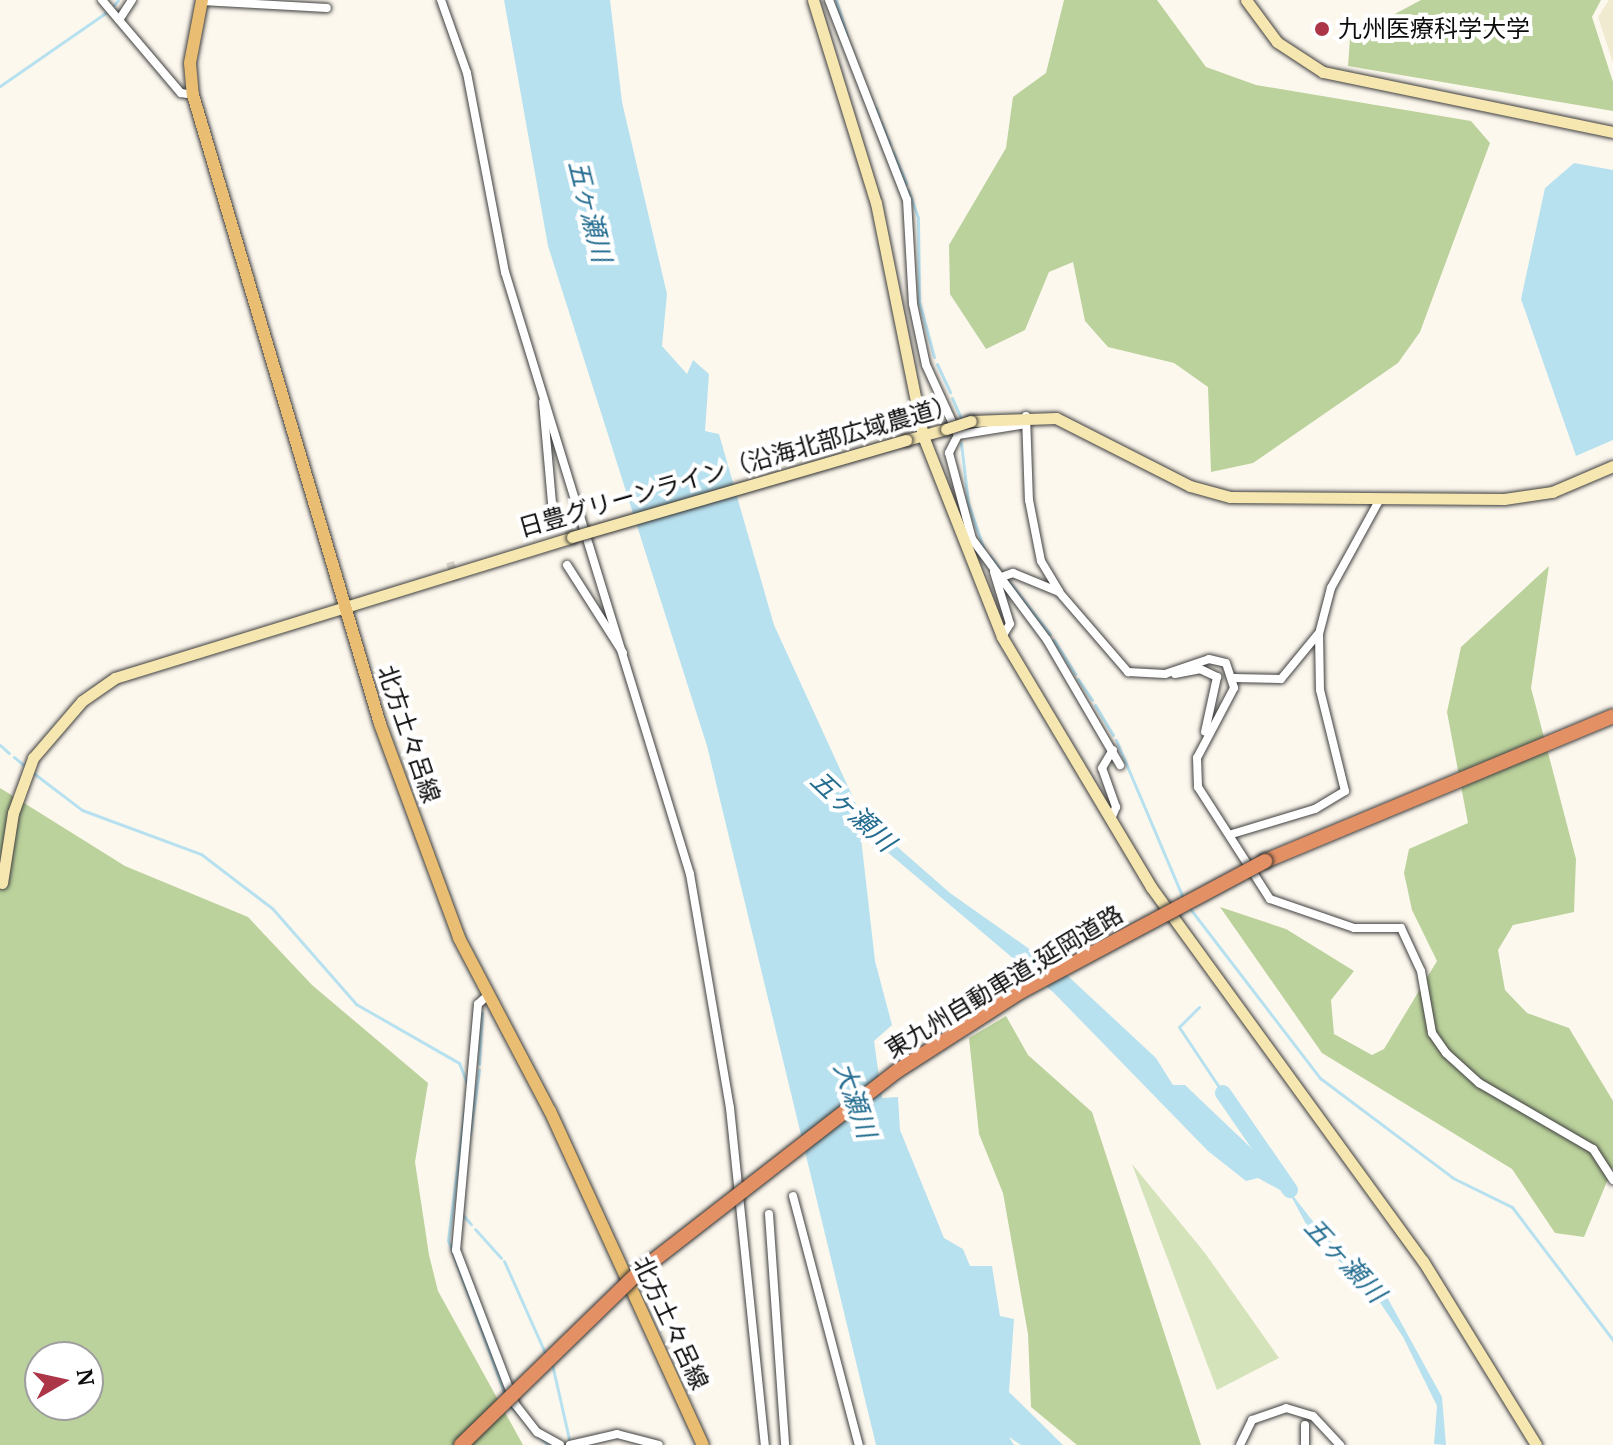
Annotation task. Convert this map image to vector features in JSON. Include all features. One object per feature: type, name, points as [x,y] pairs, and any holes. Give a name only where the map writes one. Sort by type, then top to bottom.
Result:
[{"type":"highway","points":[[1455,777],[1613,706]]},
{"type":"highway","name":"東九州自動車道;延岡道路","points":[[1525,750],[1613,721]]},
{"type":"highway","name":"東九州自動車道;延岡道路","points":[[461,1445],[640,1271],[897,1071],[1032,985],[1265,861],[1455,777],[1613,721]]},
{"type":"main road","name":"北方土々呂線","points":[[202,1],[190,63],[193,95],[343,604],[410,808],[487,996],[550,1111],[703,1445]]},
{"type":"street","points":[[102,0],[181,93],[193,95]]},
{"type":"street","points":[[119,20],[132,0]]},
{"type":"street","points":[[441,0],[460,46],[480,165],[543,402],[675,813],[708,955],[765,1445]]},
{"type":"street","points":[[813,0],[876,203],[923,436],[1002,637],[1111,819],[1205,966],[1423,1261],[1536,1445]]},
{"type":"street","points":[[829,0],[907,200],[913,304],[926,365],[958,435]]},
{"type":"street","points":[[1246,0],[1277,42],[1323,72],[1613,132]]},
{"type":"street","points":[[202,1],[327,8]]},
{"type":"street","points":[[543,402],[553,513]]},
{"type":"street","points":[[958,435],[1026,420],[1029,500],[1041,561],[1059,592],[1120,668],[1165,674],[1200,669],[1217,677],[1201,749],[1198,787],[1279,908],[1324,913],[1363,930],[1401,928],[1421,971],[1432,1033],[1446,1053],[1479,1083],[1593,1149],[1613,1180]]},
{"type":"street","name":"日豊グリーンライン（沿海北部広域農道）","points":[[2,883],[24,782],[33,758],[82,701],[115,678],[343,604],[971,421],[1026,420],[1085,427],[1190,486],[1230,497],[1380,499],[1552,492],[1613,466]]},
{"type":"street","points":[[958,435],[949,453],[965,518],[996,574],[1047,640],[1120,765]]},
{"type":"street","points":[[1232,834],[1315,809],[1345,791],[1320,690],[1319,634],[1331,588],[1380,499]]},
{"type":"street","points":[[567,565],[623,653]]},
{"type":"street","points":[[996,574],[1013,573],[1059,592]]},
{"type":"street","points":[[996,574],[1010,624],[1002,637]]},
{"type":"street","points":[[1165,674],[1216,659],[1234,678],[1281,679],[1319,634]]},
{"type":"street","points":[[1201,749],[1231,699],[1234,678]]},
{"type":"street","points":[[1111,819],[1116,807],[1102,768],[1113,750]]},
{"type":"street","points":[[487,996],[478,1004],[456,1250],[515,1404],[537,1432],[560,1445]]},
{"type":"street","points":[[793,1196],[859,1445]]},
{"type":"street","points":[[769,1214],[785,1445]]},
{"type":"street","points":[[1240,1445],[1252,1420],[1286,1408],[1313,1416],[1340,1445]]},
{"type":"street","points":[[1305,1425],[1305,1445]]},
{"type":"street","points":[[570,1445],[617,1434],[659,1445]]},
{"type":"shaded area","points":[[1609,0],[1613,0],[1613,63],[1598,17]]},
{"type":"green space","points":[[1064,0],[1157,0],[1206,67],[1256,85],[1471,121],[1490,143],[1420,332],[1398,363],[1253,463],[1211,472],[1208,387],[1174,363],[1108,347],[1085,321],[1073,262],[1049,272],[1025,330],[986,349],[950,294],[949,245],[1006,148],[1013,97],[1046,73]]},
{"type":"green space","points":[[1421,0],[1601,0],[1592,17],[1613,82],[1613,111],[1348,66],[1350,38]]},
{"type":"green space","points":[[1549,566],[1531,688],[1576,859],[1574,912],[1513,925],[1498,950],[1505,990],[1527,1013],[1569,1028],[1613,1101],[1613,1167],[1584,1237],[1555,1233],[1512,1169],[1322,1053],[1220,907],[1286,929],[1354,971],[1331,1000],[1334,1034],[1372,1055],[1384,1049],[1437,961],[1412,910],[1404,873],[1409,849],[1468,823],[1447,712],[1461,647]]},
{"type":"green space","points":[[0,788],[125,866],[248,917],[312,985],[428,1083],[415,1162],[429,1255],[438,1291],[523,1445],[0,1445]]},
{"type":"green space","points":[[1006,1016],[1028,1055],[1092,1112],[1201,1445],[1077,1445],[1031,1407],[1028,1334],[1003,1193],[979,1134],[969,1038]]},
{"type":"green space","points":[[1132,1164],[1205,1253],[1279,1358],[1217,1390]]},
{"type":"water","points":[[504,0],[610,0],[622,102],[667,294],[662,346],[687,374],[693,360],[709,374],[705,431],[719,434],[774,625],[861,815],[950,893],[1069,977],[1156,1058],[1173,1085],[1185,1085],[1270,1166],[1325,1237],[1376,1277],[1442,1397],[1446,1445],[1434,1444],[1437,1406],[1403,1337],[1373,1292],[1313,1237],[1291,1196],[1258,1178],[1246,1181],[1208,1151],[1053,992],[860,829],[875,961],[892,1025],[874,1041],[882,1098],[898,1097],[900,1130],[944,1238],[963,1249],[970,1266],[992,1266],[1000,1316],[1014,1319],[1009,1392],[1063,1445],[1021,1445],[1009,1437],[1014,1445],[876,1445],[707,746],[548,246]]},
{"type":"water","points":[[1574,163],[1613,170],[1613,440],[1576,456],[1521,299],[1545,188]]},
{"type":"waterway","points":[[114,5],[118,0]]},
{"type":"waterway","points":[[836,0],[847,35]]},
{"type":"waterway","points":[[0,86],[107,12]]},
{"type":"waterway","points":[[876,108],[879,117]]},
{"type":"waterway","points":[[881,122],[890,144]]},
{"type":"waterway","points":[[893,152],[906,183]]},
{"type":"waterway","points":[[908,190],[918,218],[919,301],[934,357]]},
{"type":"waterway","points":[[937,364],[950,392]]},
{"type":"waterway","points":[[952,398],[961,418]]},
{"type":"waterway","points":[[961,443],[968,503],[984,550]]},
{"type":"waterway","points":[[990,556],[999,568]]},
{"type":"waterway","points":[[1007,579],[1050,634]]},
{"type":"waterway","points":[[1054,640],[1075,674]]},
{"type":"waterway","points":[[1078,679],[1092,700]]},
{"type":"waterway","points":[[1095,705],[1113,735]]},
{"type":"waterway","points":[[1116,740],[1184,900]]},
{"type":"waterway","points":[[0,745],[9,753]]},
{"type":"waterway","points":[[14,757],[26,767]]},
{"type":"waterway","points":[[32,772],[82,810],[201,854],[272,908],[356,1004],[459,1063],[467,1083]]},
{"type":"waterway","points":[[1188,906],[1320,1078],[1453,1178],[1512,1207],[1613,1340]]},
{"type":"waterway","points":[[1199,1007],[1179,1027],[1223,1093]]},
{"type":"waterway","points":[[479,1064],[482,1013]]},
{"type":"waterway","points":[[470,1134],[479,1070]]},
{"type":"waterway","points":[[1223,1093],[1290,1190]]},
{"type":"waterway","points":[[465,1106],[448,1240],[505,1395]]},
{"type":"waterway","points":[[461,1213],[471,1224]]},
{"type":"waterway","points":[[475,1229],[501,1258]]},
{"type":"waterway","points":[[504,1261],[546,1355]]},
{"type":"waterway","points":[[552,1364],[569,1439]]},
{"type":"waterway","points":[[510,1405],[548,1445]]},
{"type":"tunnel","points":[[450,562],[456,582]]},
{"type":"place","name":"九州医療科学大学","points":[[1322,29]]},
{"type":"water label","name":"五ヶ瀬川","points":[[590,211]]},
{"type":"water label","name":"五ヶ瀬川","points":[[853,811]]},
{"type":"water label","name":"大瀬川","points":[[855,1100]]},
{"type":"water label","name":"五ヶ瀬川","points":[[1345,1260]]}]
